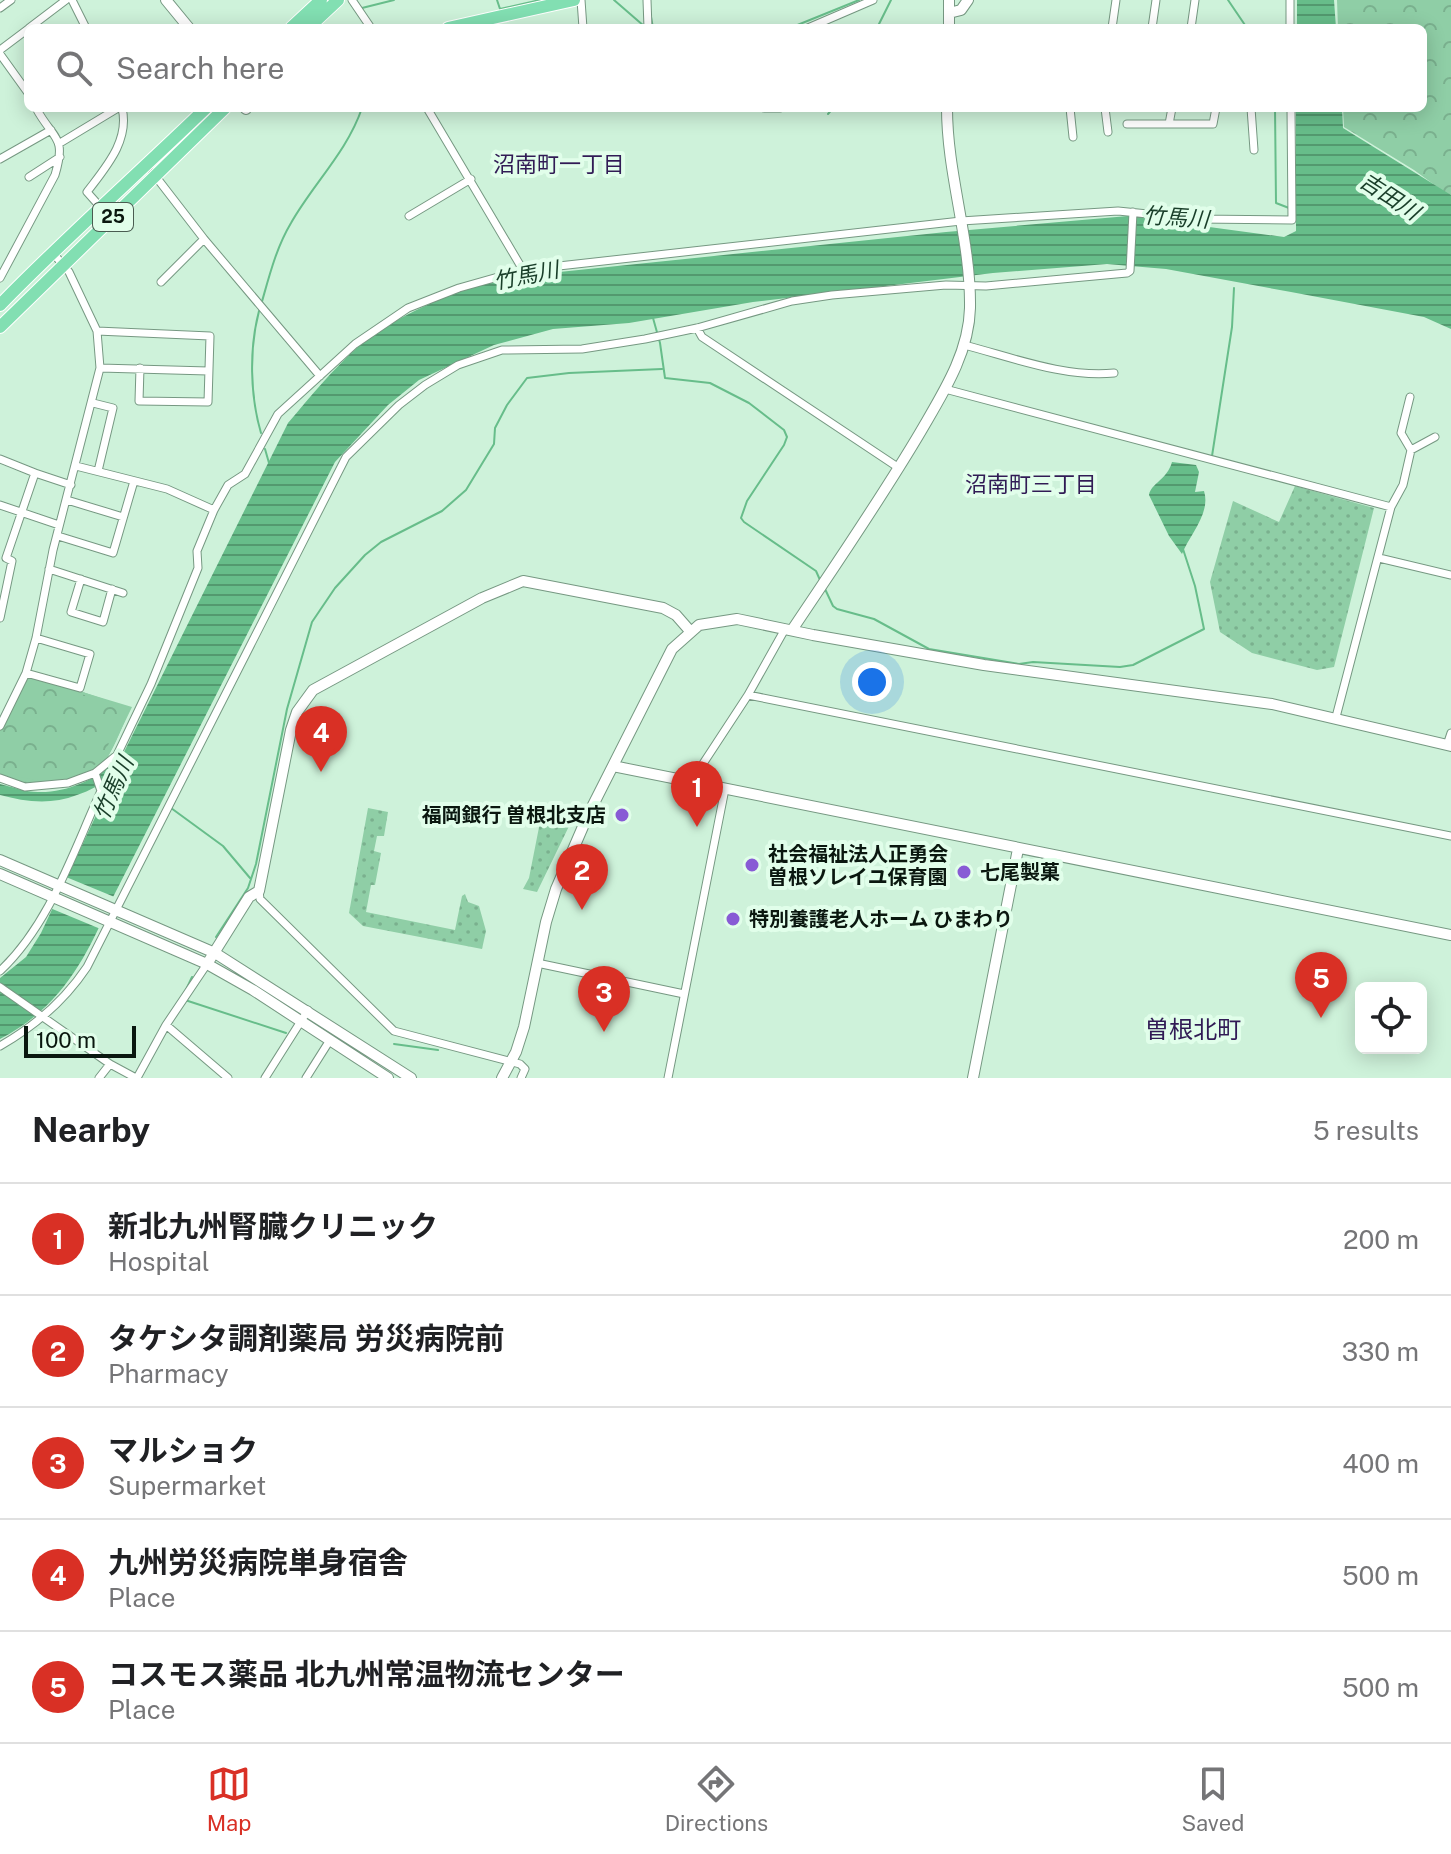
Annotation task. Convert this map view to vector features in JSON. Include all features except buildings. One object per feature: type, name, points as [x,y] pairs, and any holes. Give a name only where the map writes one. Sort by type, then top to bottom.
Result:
[{"type":"main road","points":[[295,24],[321,0]]},
{"type":"main road","points":[[312,24],[338,0]]},
{"type":"main road","points":[[462,24],[527,5],[572,0]]},
{"type":"main road","name":"25","points":[[0,305],[202,112]]},
{"type":"main road","name":"25","points":[[2,321],[221,112]]},
{"type":"street","points":[[0,8],[11,0]]},
{"type":"street","points":[[48,0],[54,9]]},
{"type":"street","points":[[33,24],[69,0],[84,24]]},
{"type":"street","points":[[166,0],[186,24]]},
{"type":"street","points":[[352,0],[368,24]]},
{"type":"street","points":[[581,0],[583,24]]},
{"type":"street","points":[[647,0],[648,24]]},
{"type":"street","points":[[817,24],[873,0]]},
{"type":"street","points":[[949,0],[949,24]]},
{"type":"street","points":[[949,13],[961,10],[968,0]]},
{"type":"street","points":[[1113,24],[1116,0]]},
{"type":"street","points":[[1153,24],[1156,0]]},
{"type":"street","points":[[1192,24],[1195,0]]},
{"type":"street","points":[[1290,0],[1290,24]]},
{"type":"street","points":[[24,31],[0,52],[24,80]]},
{"type":"street","points":[[0,278],[55,175],[60,157],[60,143],[39,112]]},
{"type":"street","points":[[60,143],[113,112]]},
{"type":"street","points":[[111,219],[87,192],[117,150],[124,117],[122,112]]},
{"type":"street","points":[[429,112],[523,270]]},
{"type":"street","points":[[691,782],[788,630],[899,468],[945,389],[964,345],[970,311],[969,282],[947,112]]},
{"type":"street","points":[[1070,112],[1073,137]]},
{"type":"street","points":[[1106,112],[1108,132]]},
{"type":"street","points":[[1169,124],[1171,112]]},
{"type":"street","points":[[1127,124],[1213,124],[1215,112]]},
{"type":"street","points":[[1251,112],[1254,150]]},
{"type":"street","points":[[0,778],[25,787],[68,783],[95,773],[117,755],[151,684],[198,568],[197,551],[228,485],[245,474],[278,414],[355,344],[408,308],[459,288],[523,270],[962,224],[1133,214],[1197,219],[1292,220],[1291,112]]},
{"type":"street","points":[[0,159],[51,130]]},
{"type":"street","points":[[29,177],[60,157]]},
{"type":"street","points":[[146,166],[320,376]]},
{"type":"street","points":[[409,216],[471,179]]},
{"type":"street","points":[[0,1046],[24,1032],[74,986],[110,922],[346,457],[372,430],[425,385],[458,365],[502,350],[582,349],[654,337],[792,301],[969,282],[986,286],[1127,273],[1130,271],[1133,214]]},
{"type":"street","points":[[161,282],[204,239]]},
{"type":"street","points":[[0,726],[3,710],[26,673],[36,638],[59,525],[100,368],[97,331],[63,264],[52,252]]},
{"type":"street","points":[[697,328],[702,337],[899,468]]},
{"type":"street","points":[[97,331],[210,336],[208,402],[139,401],[140,368]]},
{"type":"street","points":[[964,345],[1065,370],[1100,375],[1114,373]]},
{"type":"street","points":[[100,368],[208,371]]},
{"type":"street","points":[[945,389],[1391,507]]},
{"type":"street","points":[[1336,717],[1391,507],[1403,485],[1411,450],[1401,433],[1410,397]]},
{"type":"street","points":[[93,403],[113,408],[98,471]]},
{"type":"street","points":[[1411,450],[1435,437]]},
{"type":"street","points":[[0,459],[71,485]]},
{"type":"street","points":[[76,466],[167,489],[214,510]]},
{"type":"street","points":[[0,618],[12,561],[3,558],[35,473]]},
{"type":"street","points":[[58,536],[113,553],[134,481]]},
{"type":"street","points":[[67,500],[123,517]]},
{"type":"street","points":[[0,505],[59,525]]},
{"type":"street","points":[[1379,558],[1451,575]]},
{"type":"street","points":[[49,569],[123,593]]},
{"type":"street","points":[[81,579],[71,612],[103,622],[112,589]]},
{"type":"street","points":[[521,1078],[525,1067],[394,1031],[260,899],[259,891],[297,712],[313,690],[482,598],[523,581],[663,608],[676,615],[690,631]]},
{"type":"street","points":[[502,1078],[524,1027],[556,889],[588,815],[672,649],[699,625],[737,619],[984,665],[1272,704],[1449,745],[1451,733]]},
{"type":"street","points":[[26,673],[80,688],[90,654],[36,638]]},
{"type":"street","points":[[748,695],[1451,836]]},
{"type":"street","points":[[613,766],[1451,935]]},
{"type":"street","points":[[0,971],[23,947],[59,885],[101,791],[95,773]]},
{"type":"street","points":[[668,1078],[725,789]]},
{"type":"street","points":[[973,1078],[1018,849]]},
{"type":"street","points":[[0,860],[215,953],[411,1078]]},
{"type":"street","points":[[0,874],[207,964],[330,1040],[371,1072],[388,1078]]},
{"type":"street","points":[[0,987],[110,1064],[136,1078],[166,1025],[249,897],[259,891]]},
{"type":"street","points":[[537,963],[684,994]]},
{"type":"street","points":[[265,1078],[308,1010]]},
{"type":"street","points":[[166,1025],[228,1078]]},
{"type":"street","points":[[306,1078],[330,1040]]},
{"type":"street","points":[[99,1078],[110,1064]]},
{"type":"green space","points":[[1337,0],[1451,0],[1451,197],[1344,127],[1343,112],[1427,112],[1427,24],[1338,24]]},
{"type":"green space","points":[[1295,486],[1374,508],[1334,667],[1317,670],[1252,653],[1220,632],[1210,582],[1233,501],[1279,522]]},
{"type":"green space","points":[[25,677],[132,707],[107,759],[94,769],[67,780],[27,785],[0,775],[0,729]]},
{"type":"green space","points":[[77,690],[130,708],[106,759],[99,766],[65,780],[39,783],[18,780],[19,777],[49,780],[70,777],[89,769],[102,756],[119,722],[119,710],[109,701],[76,693]]},
{"type":"green space","points":[[543,807],[563,811],[573,818],[537,892],[523,889],[529,878]]},
{"type":"green space","points":[[368,808],[388,812],[384,836],[377,836],[374,851],[381,853],[366,912],[455,930],[465,894],[468,902],[479,906],[486,931],[482,949],[363,926],[349,913]]},
{"type":"water","points":[[1297,0],[1334,0],[1336,24],[1297,24]]},
{"type":"water","points":[[1296,112],[1342,112],[1343,128],[1451,195],[1451,329],[1424,317],[1166,269],[1107,264],[993,273],[753,302],[629,323],[553,329],[494,345],[419,380],[388,405],[335,462],[81,962],[55,997],[21,1026],[0,1039],[0,978],[26,957],[41,933],[113,779],[77,795],[48,801],[0,795],[0,784],[33,792],[62,790],[106,769],[124,752],[288,423],[340,364],[373,335],[406,315],[463,290],[497,280],[540,274],[1128,216],[1284,237],[1296,231]]},
{"type":"water","points":[[1172,462],[1196,465],[1199,472],[1195,492],[1204,491],[1205,499],[1202,515],[1182,554],[1169,536],[1149,495]]},
{"type":"pier","points":[[66,877],[117,898],[103,930],[50,908]]},
{"type":"waterway","points":[[362,8],[394,0]]},
{"type":"waterway","points":[[497,0],[500,9],[540,0]]},
{"type":"waterway","points":[[614,0],[642,24]]},
{"type":"waterway","points":[[800,24],[859,0]]},
{"type":"waterway","points":[[879,24],[891,0]]},
{"type":"waterway","points":[[1228,0],[1244,24]]},
{"type":"waterway","points":[[651,17],[652,24]]},
{"type":"waterway","points":[[261,305],[273,263],[286,233],[348,139],[360,112]]},
{"type":"waterway","points":[[1275,112],[1276,203],[1289,208]]},
{"type":"waterway","points":[[1212,456],[1232,327],[1234,288]]},
{"type":"waterway","points":[[259,311],[252,372],[261,433]]},
{"type":"waterway","points":[[653,318],[665,378],[710,383],[749,403],[784,430],[787,437],[784,445],[747,501],[741,518],[816,571],[820,580]]},
{"type":"waterway","points":[[216,937],[248,888],[256,864],[287,709],[312,622],[335,588],[381,542],[442,511],[466,490],[494,444],[495,428],[507,405],[527,378],[662,369]]},
{"type":"waterway","points":[[265,449],[269,463]]},
{"type":"waterway","points":[[825,589],[837,609],[874,619],[929,649],[1019,664],[1033,662],[1120,667],[1133,665],[1204,629],[1183,549]]},
{"type":"waterway","points":[[171,808],[223,846],[250,878]]},
{"type":"waterway","points":[[184,994],[192,977]]},
{"type":"waterway","points":[[185,1000],[286,1033]]},
{"type":"waterway","points":[[394,1044],[438,1050]]},
{"type":"place","name":"九州労災病院単身宿舎","points":[[321,772]]},
{"type":"place","name":"福岡銀行 曽根北支店","points":[[622,815]]},
{"type":"place","name":"新北九州腎臓クリニック","points":[[697,827]]},
{"type":"place","name":"社会福祉法人正勇会 曽根ソレイユ保育園","points":[[752,865]]},
{"type":"place","name":"七尾製菓","points":[[964,872]]},
{"type":"place","name":"タケシタ調剤薬局 労災病院前","points":[[582,910]]},
{"type":"place","name":"特別養護老人ホーム ひまわり","points":[[733,919]]},
{"type":"place","name":"コスモス薬品 北九州常温物流センター","points":[[1321,1018]]},
{"type":"place","name":"マルショク","points":[[604,1032]]},
{"type":"district","name":"沼南町一丁目","points":[[559,164]]},
{"type":"district","name":"沼南町三丁目","points":[[1031,484]]},
{"type":"district","name":"曽根北町","points":[[1193,1030]]},
{"type":"water label","name":"吉田川","points":[[1390,196]]},
{"type":"water label","name":"竹馬川","points":[[1176,217]]},
{"type":"water label","name":"竹馬川","points":[[526,275]]},
{"type":"water label","name":"竹馬川","points":[[113,788]]}]
